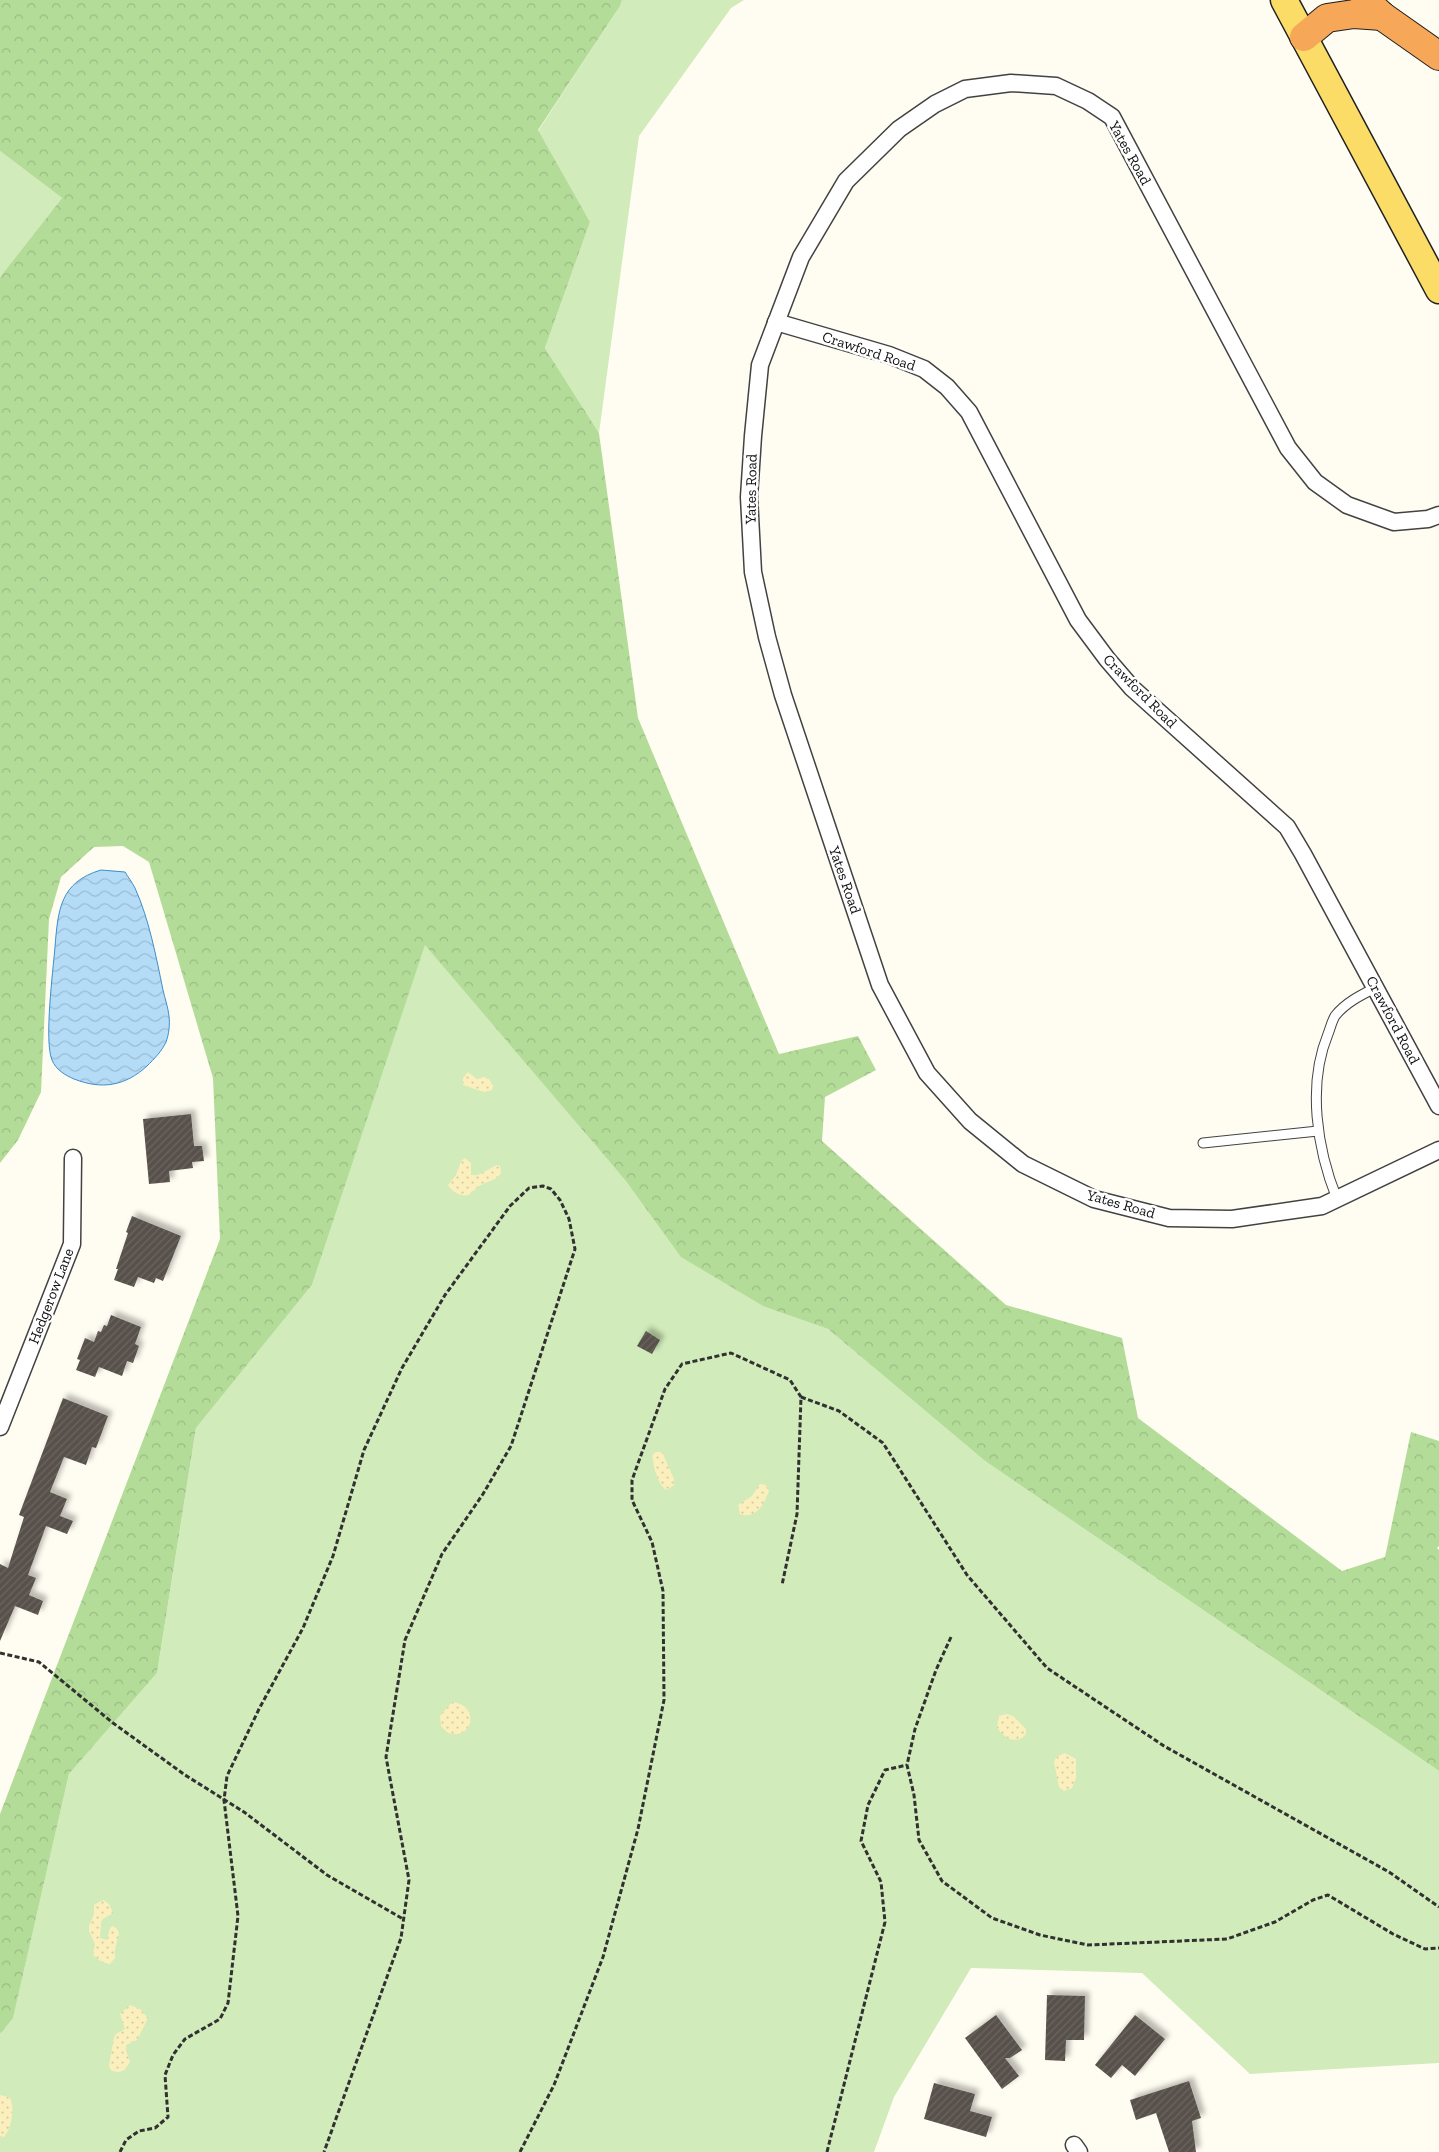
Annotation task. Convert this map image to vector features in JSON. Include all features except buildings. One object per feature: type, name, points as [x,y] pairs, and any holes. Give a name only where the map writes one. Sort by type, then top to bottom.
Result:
[{"type":"highway","points":[[1304,37],[1327,18],[1354,14],[1374,8],[1439,56]]},
{"type":"main road","points":[[1284,0],[1439,290]]},
{"type":"street","name":"Yates Road","points":[[1439,515],[1428,519],[1394,522],[1347,506],[1315,482],[1288,448],[1112,117],[1088,101],[1056,86],[1011,83],[965,89],[935,104],[899,129],[846,181],[801,257],[760,365],[749,497],[753,572],[767,638],[783,695],[880,985],[927,1073],[970,1121],[1023,1164],[1094,1199],[1169,1218],[1232,1219],[1322,1206],[1439,1150]]},
{"type":"street","name":"Crawford Road","points":[[776,322],[889,355],[924,369],[947,387],[969,412],[1078,620],[1106,660],[1132,688],[1287,827],[1439,1106]]},
{"type":"street","name":"Hedgerow Lane","points":[[0,1427],[72,1244],[73,1158]]},
{"type":"lane","points":[[1336,1199],[1323,1159],[1318,1131],[1317,1111],[1321,1050],[1334,1017],[1352,1001],[1375,988]]},
{"type":"lane","points":[[1203,1143],[1318,1131]]},
{"type":"path","points":[[120,2152],[126,2140],[139,2131],[155,2128],[168,2116],[165,2075],[172,2055],[185,2039],[220,2019],[228,2003],[238,1916],[224,1800],[227,1776],[259,1709],[303,1628],[333,1556],[364,1450],[402,1368],[445,1295],[510,1206],[529,1188],[543,1186],[551,1189],[560,1200],[569,1219],[575,1249],[511,1446],[483,1494],[442,1554],[405,1640],[386,1757],[409,1880],[401,1938],[324,2152]]},
{"type":"path","points":[[520,2152],[554,2086],[603,1957],[638,1830],[664,1700],[663,1591],[652,1542],[632,1500],[632,1480],[665,1389],[682,1364],[731,1353],[790,1380],[801,1397],[797,1514],[782,1585]]},
{"type":"path","points":[[801,1397],[839,1411],[884,1443],[967,1575],[1047,1668],[1164,1746],[1390,1872],[1439,1907]]},
{"type":"path","points":[[951,1637],[936,1670],[915,1729],[907,1765],[914,1795],[919,1840],[942,1881],[992,1918],[1040,1935],[1088,1945],[1227,1939],[1275,1922],[1313,1900],[1328,1895],[1393,1934],[1425,1949],[1439,1948]]},
{"type":"path","points":[[0,1653],[39,1662],[113,1722],[185,1775],[244,1812],[327,1875],[404,1919]]},
{"type":"path","points":[[827,2152],[884,1922],[881,1882],[861,1841],[866,1814],[885,1770],[907,1765]]},
{"type":"green space","points":[[0,0],[622,0],[620,6],[538,130],[590,222],[545,348],[599,433],[638,718],[779,1054],[858,1036],[876,1070],[825,1097],[822,1141],[1006,1305],[1122,1338],[1138,1418],[1342,1571],[1385,1557],[1411,1432],[1439,1441],[1439,1546],[1437,1548],[1439,1550],[1439,1771],[985,1461],[828,1329],[765,1307],[681,1257],[626,1181],[425,945],[312,1285],[196,1428],[157,1673],[69,1774],[13,2018],[0,2034],[0,1814],[220,1239],[213,1078],[149,862],[123,846],[94,847],[61,877],[49,919],[41,1092],[18,1140],[0,1163],[0,277],[62,198],[0,151]]},
{"type":"green space","points":[[622,0],[744,0],[731,8],[639,136],[599,433],[545,348],[590,222],[538,131],[620,6]]},
{"type":"green space","points":[[0,151],[62,198],[0,277]]},
{"type":"green space","points":[[425,944],[615,1168],[765,1307],[828,1329],[985,1461],[1439,1771],[1439,2063],[1250,2074],[1142,1973],[971,1968],[894,2097],[874,2152],[0,2152],[0,2034],[13,2017],[69,1774],[157,1673],[196,1428],[312,1285]]},
{"type":"sand","points":[[468,1072],[477,1079],[484,1077],[489,1079],[493,1086],[492,1090],[484,1092],[463,1085],[463,1078]]},
{"type":"sand","points":[[465,1158],[471,1163],[471,1175],[478,1175],[497,1165],[500,1166],[501,1173],[497,1178],[479,1186],[468,1195],[459,1194],[448,1185],[456,1175],[461,1161]]},
{"type":"sand","points":[[662,1452],[674,1479],[674,1485],[667,1490],[661,1485],[654,1468],[653,1454]]},
{"type":"sand","points":[[760,1484],[766,1485],[769,1491],[762,1506],[751,1515],[740,1514],[738,1505],[752,1496]]},
{"type":"sand","points":[[452,1702],[461,1704],[470,1715],[468,1727],[464,1732],[457,1734],[448,1733],[441,1726],[440,1716]]},
{"type":"sand","points":[[1007,1714],[1013,1716],[1026,1729],[1026,1734],[1022,1738],[1015,1740],[1008,1738],[997,1727],[999,1716]]},
{"type":"sand","points":[[1065,1753],[1076,1759],[1076,1778],[1072,1788],[1064,1791],[1059,1787],[1054,1762],[1056,1757]]},
{"type":"sand","points":[[103,1900],[109,1904],[113,1913],[101,1922],[100,1938],[107,1940],[110,1928],[113,1926],[119,1933],[115,1958],[110,1964],[100,1961],[93,1954],[95,1944],[89,1931],[94,1914],[94,1905]]},
{"type":"sand","points":[[130,2005],[140,2009],[148,2018],[137,2040],[126,2045],[130,2061],[127,2067],[123,2071],[117,2072],[111,2070],[109,2066],[114,2037],[125,2029],[120,2014]]},
{"type":"sand","points":[[0,2095],[9,2097],[12,2106],[11,2123],[4,2137],[0,2136]]},
{"type":"water","points":[[101,870],[125,872],[135,888],[152,938],[168,1009],[169,1022],[166,1042],[158,1055],[147,1066],[139,1073],[122,1082],[104,1085],[74,1079],[58,1069],[52,1060],[49,1038],[51,988],[60,910],[69,890],[77,882],[87,875]]}]
